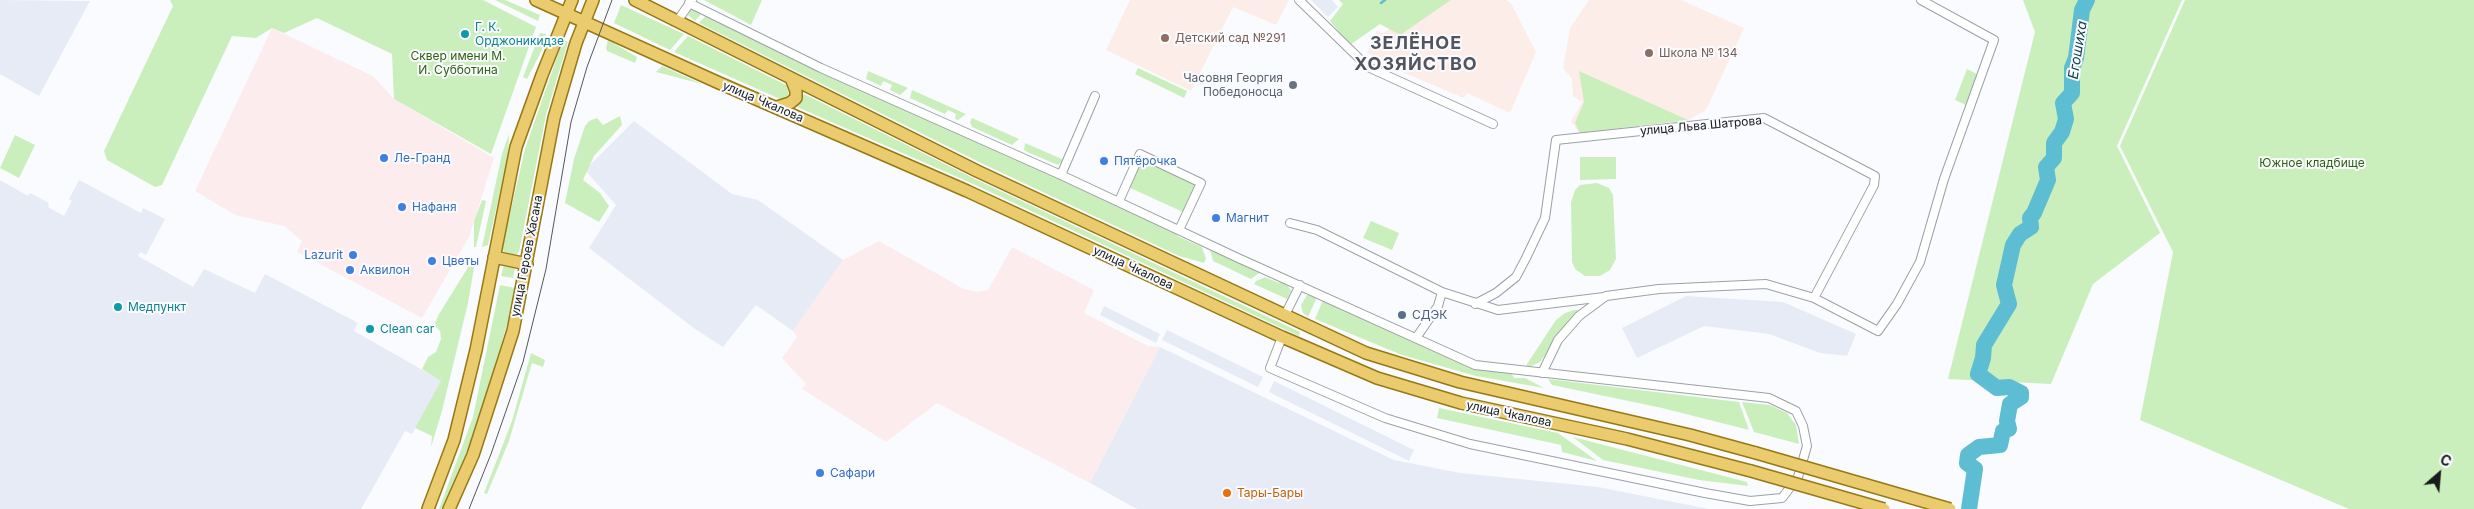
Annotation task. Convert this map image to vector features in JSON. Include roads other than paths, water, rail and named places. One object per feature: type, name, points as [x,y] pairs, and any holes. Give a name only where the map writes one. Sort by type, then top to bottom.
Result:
[{"type":"main road","name":"улица Чкалова","points":[[536,0],[967,190],[1282,337],[1377,378],[1461,403],[1627,439],[1751,471],[1884,509]]},
{"type":"main road","points":[[428,509],[454,440],[476,350],[516,147],[572,0]]},
{"type":"main road","name":"улица Героев Хасана","points":[[449,509],[472,455],[512,331],[527,264],[554,118],[584,21],[593,0]]},
{"type":"main road","name":"улица Чкалова","points":[[635,0],[977,170],[1366,353],[1460,382],[1690,435],[1950,509]]},
{"type":"main road","points":[[777,107],[790,103],[796,98],[796,91],[791,78]]},
{"type":"main road","points":[[494,257],[527,264]]},
{"type":"street","points":[[1300,0],[1368,66],[1493,124]]},
{"type":"street","points":[[1290,223],[1316,230],[1442,292],[1498,310],[1659,289],[1766,284],[1814,298],[1878,331],[1897,304],[1920,262],[1944,178],[1994,40],[1921,0]]},
{"type":"street","points":[[678,20],[690,1],[821,68],[1061,174],[1118,202],[1475,365],[1769,398],[1783,403],[1796,411],[1803,426],[1807,446],[1798,476],[1782,498],[1750,501],[1470,444],[1385,418],[1270,368],[1282,337]]},
{"type":"street","points":[[1061,174],[1094,96]]},
{"type":"street","name":"улица Льва Шатрова","points":[[1475,304],[1496,293],[1516,277],[1526,258],[1545,218],[1556,140],[1764,118],[1875,176],[1874,184],[1814,298]]},
{"type":"street","points":[[1118,202],[1140,154],[1200,183],[1179,230]]},
{"type":"street","points":[[1285,315],[1300,285]]},
{"type":"street","points":[[1416,338],[1438,306],[1442,292]]},
{"type":"street","points":[[1542,373],[1558,340],[1579,316],[1606,296]]},
{"type":"waterway","points":[[1381,3],[1385,0]]},
{"type":"waterway","name":"Егошиха","points":[[1969,509],[1975,469],[1967,463],[1968,455],[1979,447],[2000,445],[2003,431],[2009,429],[2007,421],[2010,404],[2021,397],[2021,393],[2009,387],[1997,388],[1978,374],[1983,358],[1984,345],[2009,304],[2004,285],[2013,245],[2020,234],[2031,227],[2030,218],[2048,180],[2046,167],[2054,158],[2054,143],[2062,132],[2066,119],[2063,103],[2072,93],[2072,68],[2076,58],[2082,10],[2087,0]]},
{"type":"tram line","points":[[469,509],[491,454],[523,362],[546,269],[571,122],[587,67],[612,0]]},
{"type":"place","name":"Г. К. Орджоникидзе","points":[[465,34]]},
{"type":"place","name":"Детский сад №291","points":[[1165,38]]},
{"type":"place","name":"Школа № 134","points":[[1649,53]]},
{"type":"place","name":"Часовня Георгия Победоносца","points":[[1293,85]]},
{"type":"place","name":"Ле-Гранд","points":[[384,158]]},
{"type":"place","name":"Пятёрочка","points":[[1104,161]]},
{"type":"place","name":"Нафаня","points":[[402,207]]},
{"type":"place","name":"Магнит","points":[[1216,218]]},
{"type":"place","name":"Lazurit","points":[[353,255]]},
{"type":"place","name":"Цветы","points":[[432,261]]},
{"type":"place","name":"Аквилон","points":[[350,270]]},
{"type":"place","name":"Медпункт","points":[[118,307]]},
{"type":"place","name":"СДЭК","points":[[1402,315]]},
{"type":"place","name":"Clean car","points":[[370,329]]},
{"type":"place","name":"Сафари","points":[[820,473]]},
{"type":"place","name":"Тары-Бары","points":[[1227,493]]},
{"type":"district","name":"ЗЕЛЁНОЕ ХОЗЯЙСТВО","points":[[1416,54]]},
{"type":"park label","name":"Сквер имени М. И. Субботина","points":[[458,63]]},
{"type":"park label","name":"Южное кладбище","points":[[2312,163]]}]
